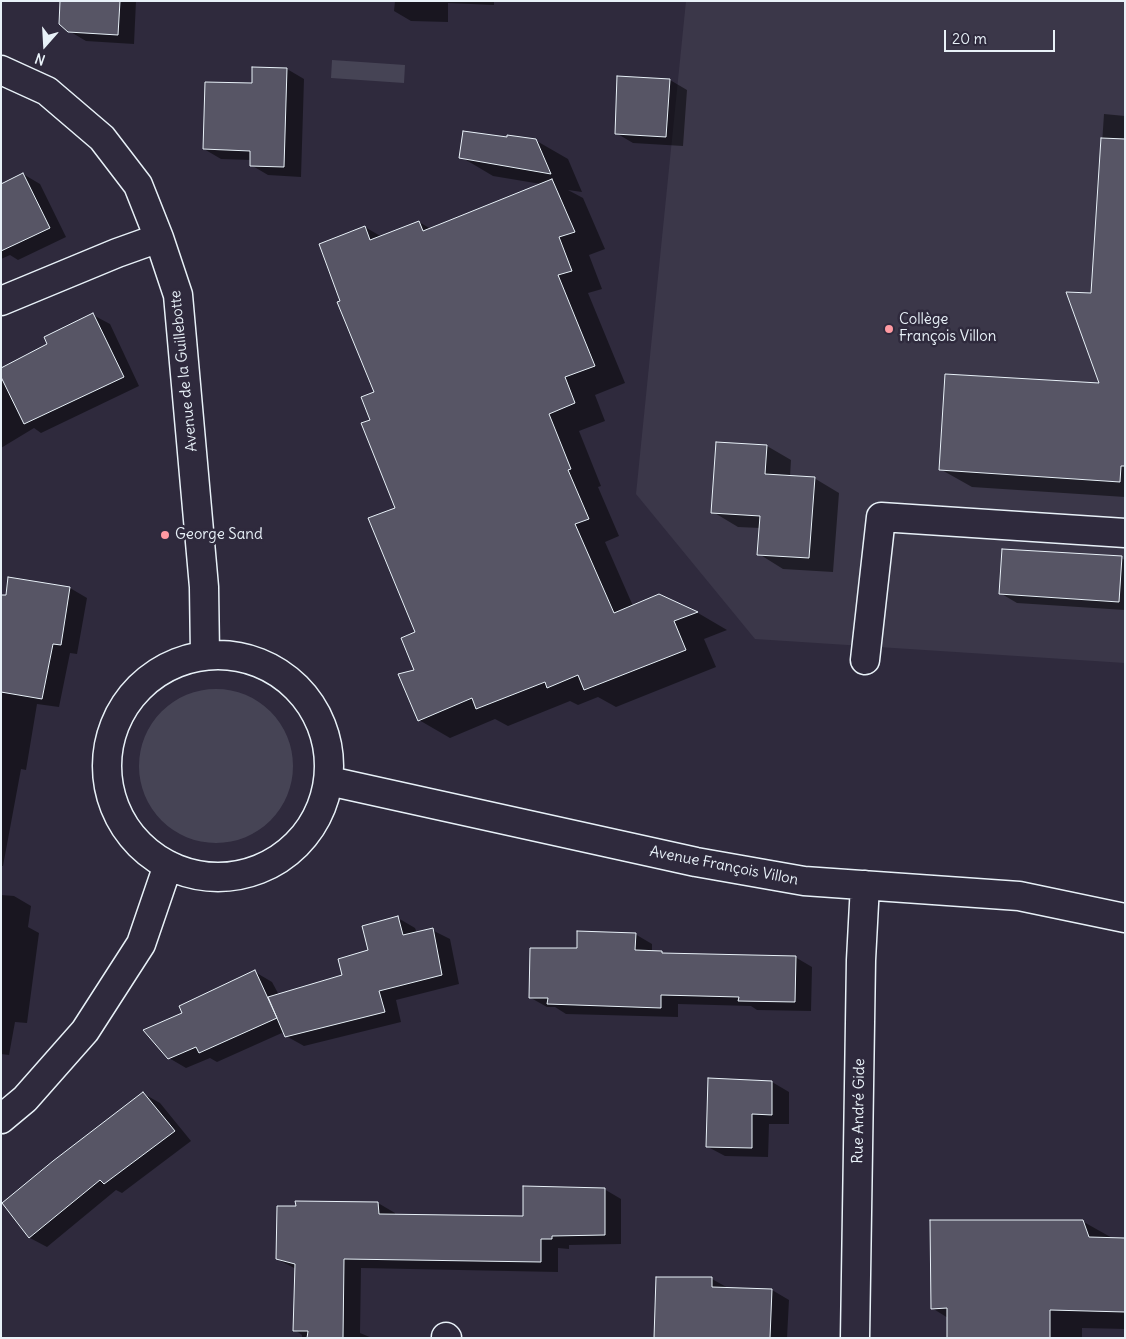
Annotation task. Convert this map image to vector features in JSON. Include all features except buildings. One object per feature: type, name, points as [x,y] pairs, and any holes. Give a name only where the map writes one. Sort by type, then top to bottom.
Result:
[{"type":"street","name":"Avenue de la Guillebotte","points":[[1,70],[47,91],[102,138],[138,186],[159,238],[178,295],[204,587],[205,655]]},
{"type":"street","points":[[1,301],[117,253],[159,238]]},
{"type":"street","points":[[864,660],[880,517],[1125,532]]},
{"type":"street","points":[[205,655],[245,658],[282,675],[311,704],[327,741],[329,781],[319,815],[299,843],[270,864],[237,876],[202,876],[168,866],[136,841],[114,807],[106,767],[113,727],[134,692],[166,667],[205,655]]},
{"type":"street","name":"Avenue François Villon","points":[[329,781],[696,862],[804,881],[1019,896],[1125,918]]},
{"type":"street","points":[[1,1118],[25,1099],[85,1031],[141,944],[168,866]]},
{"type":"street","name":"Rue André Gide","points":[[855,1338],[861,960],[865,885]]},
{"type":"shaded area","name":"Collège François Villon","points":[[686,1],[1125,1],[1125,663],[755,639],[636,494]]},
{"type":"shaded area","points":[[332,60],[405,65],[404,83],[331,78]]},
{"type":"shaded area","points":[[216,689],[231,690],[246,695],[271,711],[287,736],[292,751],[292,781],[287,796],[271,821],[246,837],[231,842],[216,843],[201,842],[186,837],[161,821],[145,796],[140,781],[139,766],[140,751],[145,736],[161,711],[186,695],[201,690]]},
{"type":"place","name":"Collège François Villon","points":[[889,329]]},
{"type":"place","name":"George Sand","points":[[165,535]]}]
